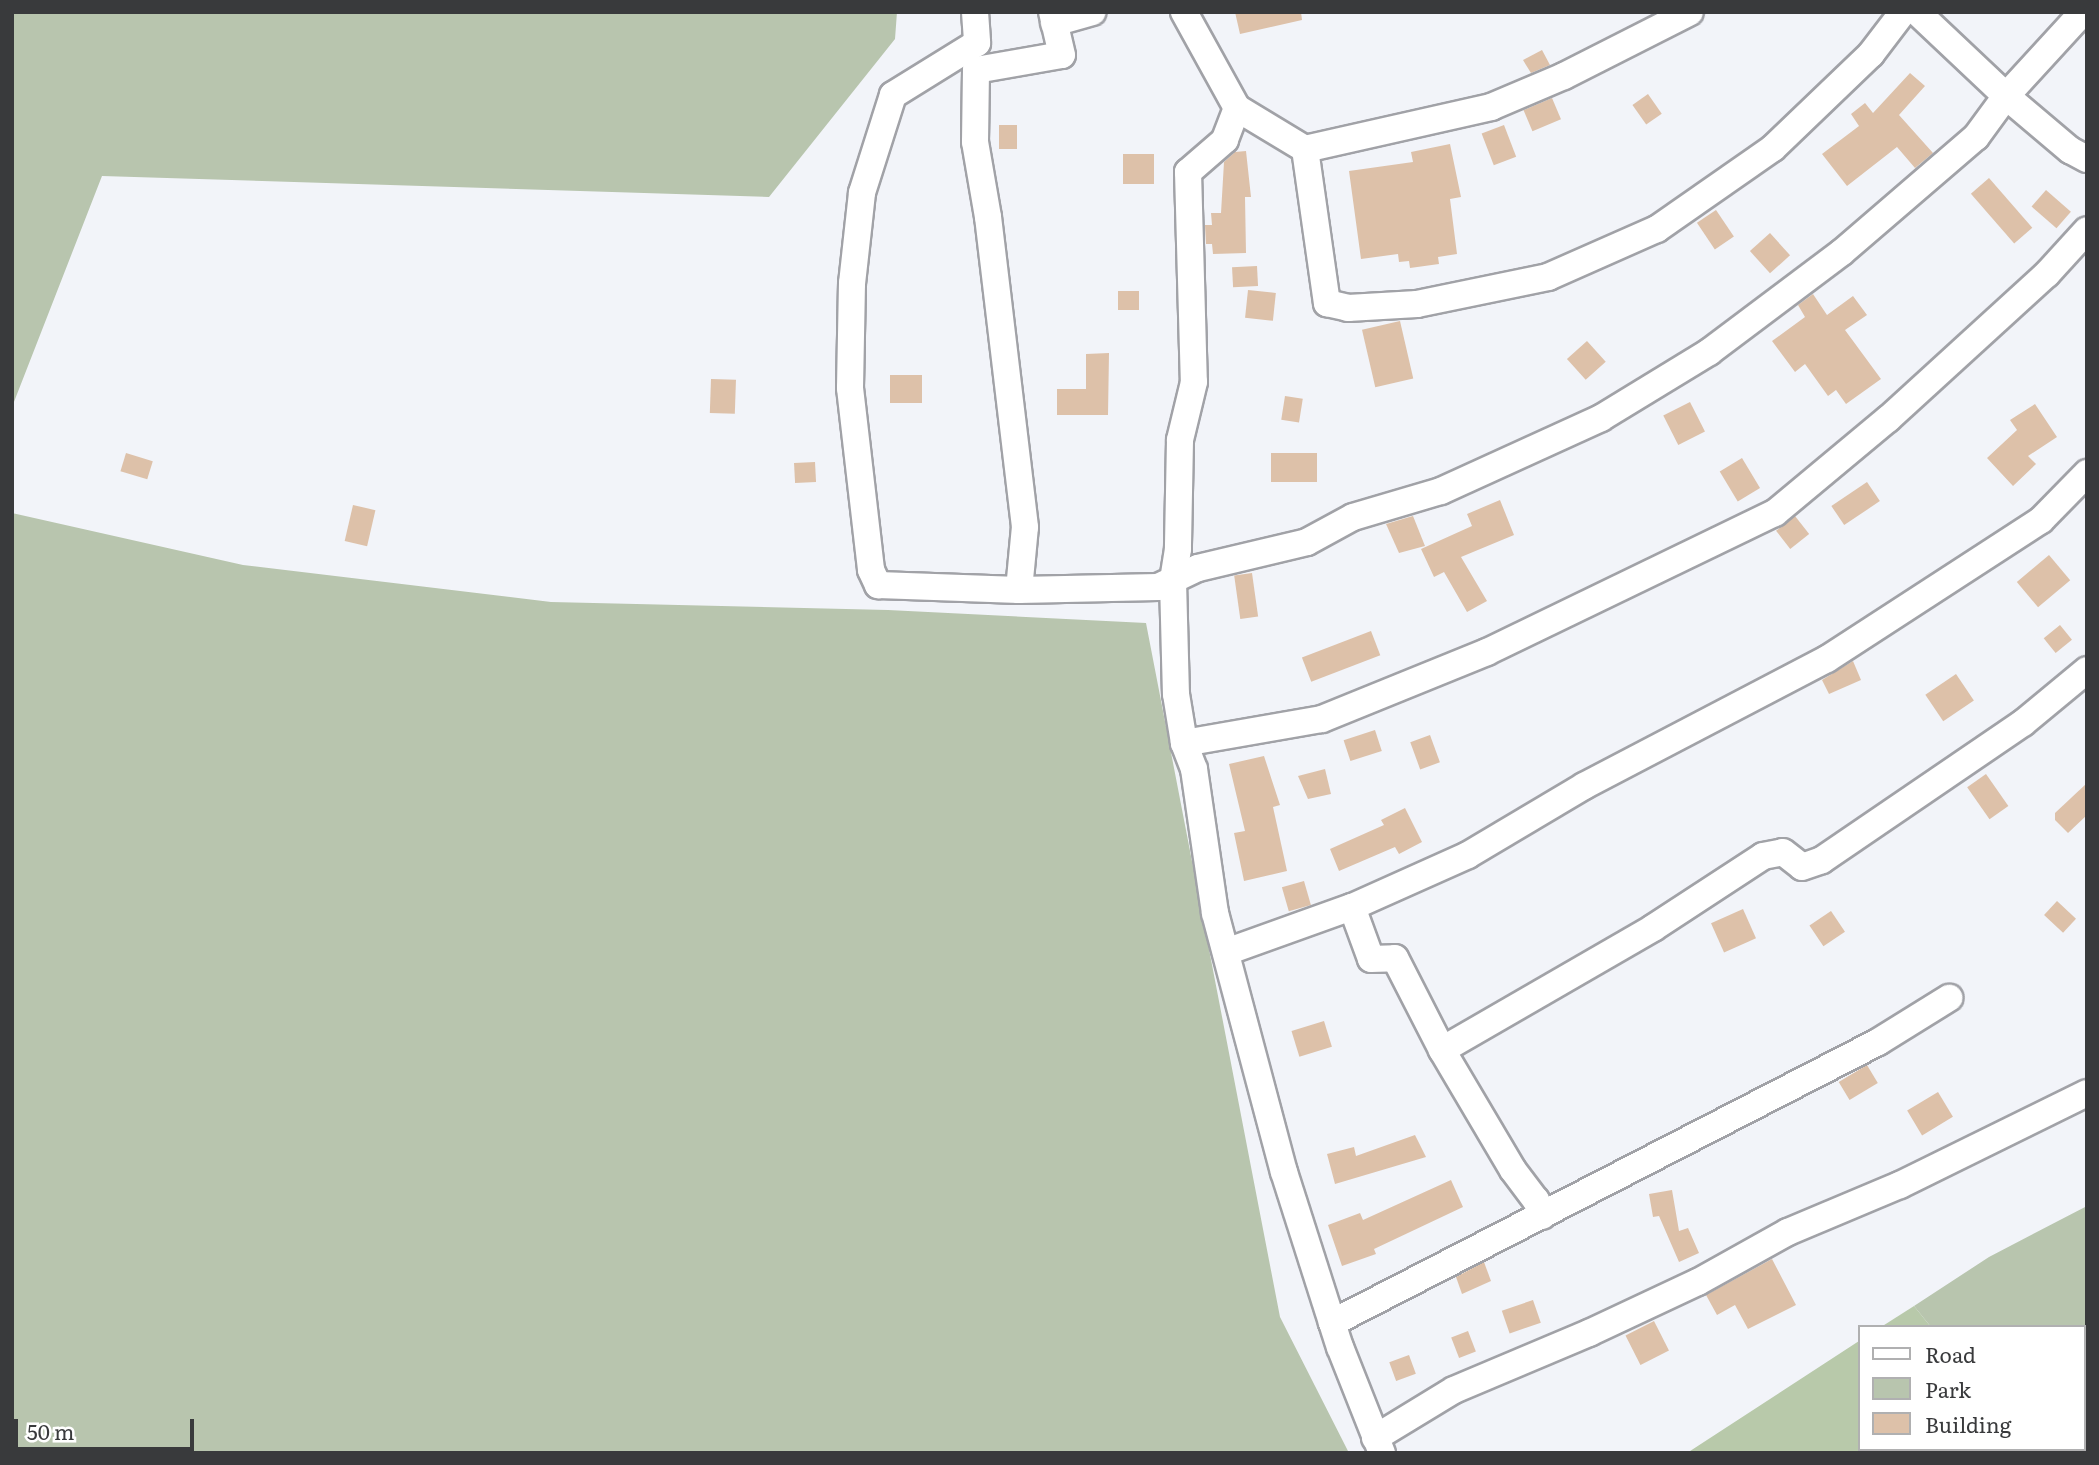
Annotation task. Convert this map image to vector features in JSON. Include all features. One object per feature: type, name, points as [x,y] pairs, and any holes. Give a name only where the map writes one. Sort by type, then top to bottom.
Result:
[{"type":"street","points":[[975,12],[975,142],[988,217],[1025,527],[1019,590]]},
{"type":"street","points":[[976,70],[1062,55],[1053,18],[1092,12]]},
{"type":"street","points":[[1184,12],[1237,108],[1305,149],[1491,107],[1564,76],[1690,12]]},
{"type":"street","points":[[1305,149],[1327,303],[1348,308],[1416,304],[1548,277],[1657,229],[1773,148],[1871,54],[1903,12]]},
{"type":"street","points":[[1917,12],[2006,96],[2070,150],[2087,159]]},
{"type":"street","points":[[977,43],[893,95],[862,192],[852,283],[850,388],[874,580],[878,585],[1019,590],[1158,587],[1198,568],[1307,542],[1353,517],[1441,491],[1601,418],[1709,352],[1841,253],[1976,137],[2006,96],[2083,12]]},
{"type":"street","points":[[1237,108],[1225,140],[1188,172],[1194,382],[1180,440],[1178,549],[1173,581],[1176,694],[1184,743],[1194,769],[1226,952],[1297,1217],[1332,1323],[1378,1445],[1454,1390],[1601,1327],[1788,1232],[1900,1185],[2087,1093]]},
{"type":"street","points":[[1184,743],[1322,719],[1487,652],[1775,513],[1888,419],[2047,274],[2087,230]]},
{"type":"street","points":[[1226,952],[1352,907],[1468,855],[1584,786],[1827,659],[2040,520],[2087,473]]},
{"type":"street","points":[[1442,1050],[1653,928],[1763,856],[1783,852],[1802,867],[1822,860],[2024,723],[2087,670]]},
{"type":"street","points":[[1352,907],[1371,959],[1395,958],[1442,1050],[1513,1170],[1536,1200],[1542,1216]]},
{"type":"street","points":[[1332,1323],[1878,1042],[1949,998]]},
{"type":"green space","points":[[12,12],[897,12],[895,39],[769,197],[102,176],[12,407]]},
{"type":"green space","points":[[12,513],[243,565],[551,602],[888,610],[1146,623],[1280,1317],[1349,1453],[12,1453]]},
{"type":"green space","points":[[2087,1206],[2087,1453],[2034,1451],[2085,1451],[2085,1325],[1929,1325],[1914,1306],[1989,1257]]},
{"type":"green space","points":[[1914,1306],[1929,1325],[1884,1325]]},
{"type":"green space","points":[[1857,1342],[1857,1451],[2035,1453],[1687,1453]]},
{"type":"building","points":[[1235,12],[1301,12],[1302,20],[1240,34]]},
{"type":"building","points":[[1542,50],[1550,65],[1531,73],[1523,60]]},
{"type":"building","points":[[1910,73],[1925,86],[1899,115],[1933,153],[1915,168],[1897,147],[1847,186],[1822,154],[1859,126],[1851,114],[1865,103],[1873,113]]},
{"type":"building","points":[[1648,94],[1662,114],[1646,125],[1632,105]]},
{"type":"building","points":[[1552,98],[1561,119],[1532,131],[1523,110]]},
{"type":"building","points":[[999,125],[1017,125],[1017,149],[999,149]]},
{"type":"building","points":[[1504,125],[1516,157],[1494,165],[1482,134]]},
{"type":"building","points":[[1450,144],[1461,197],[1450,199],[1457,254],[1438,257],[1439,264],[1410,268],[1409,261],[1399,262],[1398,254],[1361,259],[1349,171],[1413,162],[1411,152]]},
{"type":"building","points":[[1246,151],[1251,197],[1245,197],[1246,253],[1213,254],[1212,244],[1206,244],[1205,225],[1212,225],[1211,213],[1221,213],[1224,162],[1235,152]]},
{"type":"building","points":[[1123,154],[1154,154],[1154,184],[1123,184]]},
{"type":"building","points":[[1989,178],[2032,228],[2014,244],[1971,194]]},
{"type":"building","points":[[2046,190],[2071,212],[2056,228],[2032,207]]},
{"type":"building","points":[[1716,210],[1734,237],[1715,249],[1697,223]]},
{"type":"building","points":[[1770,233],[1790,255],[1770,273],[1750,251]]},
{"type":"building","points":[[1257,266],[1258,286],[1233,287],[1232,267]]},
{"type":"building","points":[[1248,290],[1276,293],[1273,321],[1245,318]]},
{"type":"building","points":[[1118,291],[1139,291],[1139,310],[1118,310]]},
{"type":"building","points":[[1813,294],[1827,315],[1853,296],[1867,315],[1845,330],[1881,379],[1846,404],[1836,390],[1828,396],[1805,364],[1795,372],[1772,341],[1805,317],[1798,305]]},
{"type":"building","points":[[1400,321],[1413,378],[1375,387],[1362,330]]},
{"type":"building","points":[[1587,341],[1606,362],[1586,380],[1567,359]]},
{"type":"building","points":[[1109,353],[1108,415],[1057,415],[1057,389],[1086,389],[1086,354]]},
{"type":"building","points":[[890,375],[922,375],[922,403],[890,403]]},
{"type":"building","points":[[711,379],[736,380],[735,414],[710,413]]},
{"type":"building","points":[[1285,396],[1303,399],[1299,423],[1281,420]]},
{"type":"building","points":[[1690,402],[1705,431],[1678,445],[1663,416]]},
{"type":"building","points":[[2035,404],[2057,437],[2028,456],[2036,464],[2013,486],[1987,458],[2017,430],[2010,420]]},
{"type":"building","points":[[126,453],[153,461],[147,479],[120,471]]},
{"type":"building","points":[[1271,453],[1317,453],[1317,482],[1271,482]]},
{"type":"building","points":[[1742,458],[1760,488],[1738,501],[1720,471]]},
{"type":"building","points":[[815,462],[816,482],[795,483],[794,463]]},
{"type":"building","points":[[1867,482],[1880,501],[1844,525],[1831,506]]},
{"type":"building","points":[[1500,500],[1514,535],[1461,557],[1487,601],[1467,612],[1444,572],[1434,577],[1421,549],[1472,526],[1467,514]]},
{"type":"building","points":[[353,505],[375,510],[367,546],[345,541]]},
{"type":"building","points":[[1413,516],[1425,546],[1399,553],[1386,524]]},
{"type":"building","points":[[1795,516],[1809,534],[1790,549],[1776,531]]},
{"type":"building","points":[[2049,555],[2070,580],[2038,607],[2017,582]]},
{"type":"building","points":[[1252,573],[1258,617],[1240,619],[1234,576]]},
{"type":"building","points":[[2060,625],[2072,640],[2056,653],[2044,638]]},
{"type":"building","points":[[1371,631],[1380,655],[1311,682],[1302,658]]},
{"type":"building","points":[[1853,661],[1861,680],[1829,694],[1822,680]]},
{"type":"building","points":[[1956,674],[1974,701],[1943,721],[1925,695]]},
{"type":"building","points":[[1375,730],[1382,751],[1350,761],[1344,740]]},
{"type":"building","points":[[1430,735],[1440,762],[1420,769],[1410,742]]},
{"type":"building","points":[[1264,756],[1280,805],[1273,807],[1287,871],[1244,881],[1234,833],[1245,831],[1229,764]]},
{"type":"building","points":[[1325,769],[1331,794],[1308,799],[1298,776]]},
{"type":"building","points":[[1986,774],[2008,806],[1990,819],[1967,787]]},
{"type":"building","points":[[2087,783],[2087,815],[2068,833],[2055,820],[2055,813]]},
{"type":"building","points":[[1405,808],[1422,842],[1399,854],[1395,847],[1339,871],[1330,849],[1384,825],[1381,820]]},
{"type":"building","points":[[1304,881],[1311,905],[1289,911],[1282,887]]},
{"type":"building","points":[[2057,901],[2076,919],[2063,933],[2044,915]]},
{"type":"building","points":[[1743,909],[1756,938],[1724,952],[1711,923]]},
{"type":"building","points":[[1831,911],[1845,932],[1823,946],[1809,926]]},
{"type":"building","points":[[1324,1021],[1332,1047],[1299,1057],[1291,1031]]},
{"type":"building","points":[[1867,1065],[1878,1083],[1850,1100],[1839,1082]]},
{"type":"building","points":[[1938,1092],[1953,1117],[1922,1135],[1907,1111]]},
{"type":"building","points":[[1415,1135],[1426,1157],[1335,1184],[1327,1154],[1354,1147],[1356,1156]]},
{"type":"building","points":[[1451,1180],[1463,1207],[1374,1249],[1376,1254],[1342,1266],[1328,1225],[1360,1213],[1363,1220]]},
{"type":"building","points":[[1672,1190],[1679,1231],[1688,1228],[1699,1253],[1679,1262],[1659,1216],[1653,1217],[1649,1194]]},
{"type":"building","points":[[1772,1259],[1796,1305],[1748,1329],[1735,1305],[1717,1315],[1706,1295]]},
{"type":"building","points":[[1484,1262],[1491,1281],[1462,1294],[1456,1277]]},
{"type":"building","points":[[1533,1300],[1541,1323],[1510,1333],[1502,1311]]},
{"type":"building","points":[[1654,1321],[1669,1350],[1640,1365],[1625,1336]]},
{"type":"building","points":[[1468,1331],[1476,1352],[1459,1358],[1451,1337]]},
{"type":"building","points":[[1409,1355],[1416,1374],[1396,1381],[1389,1362]]}]
